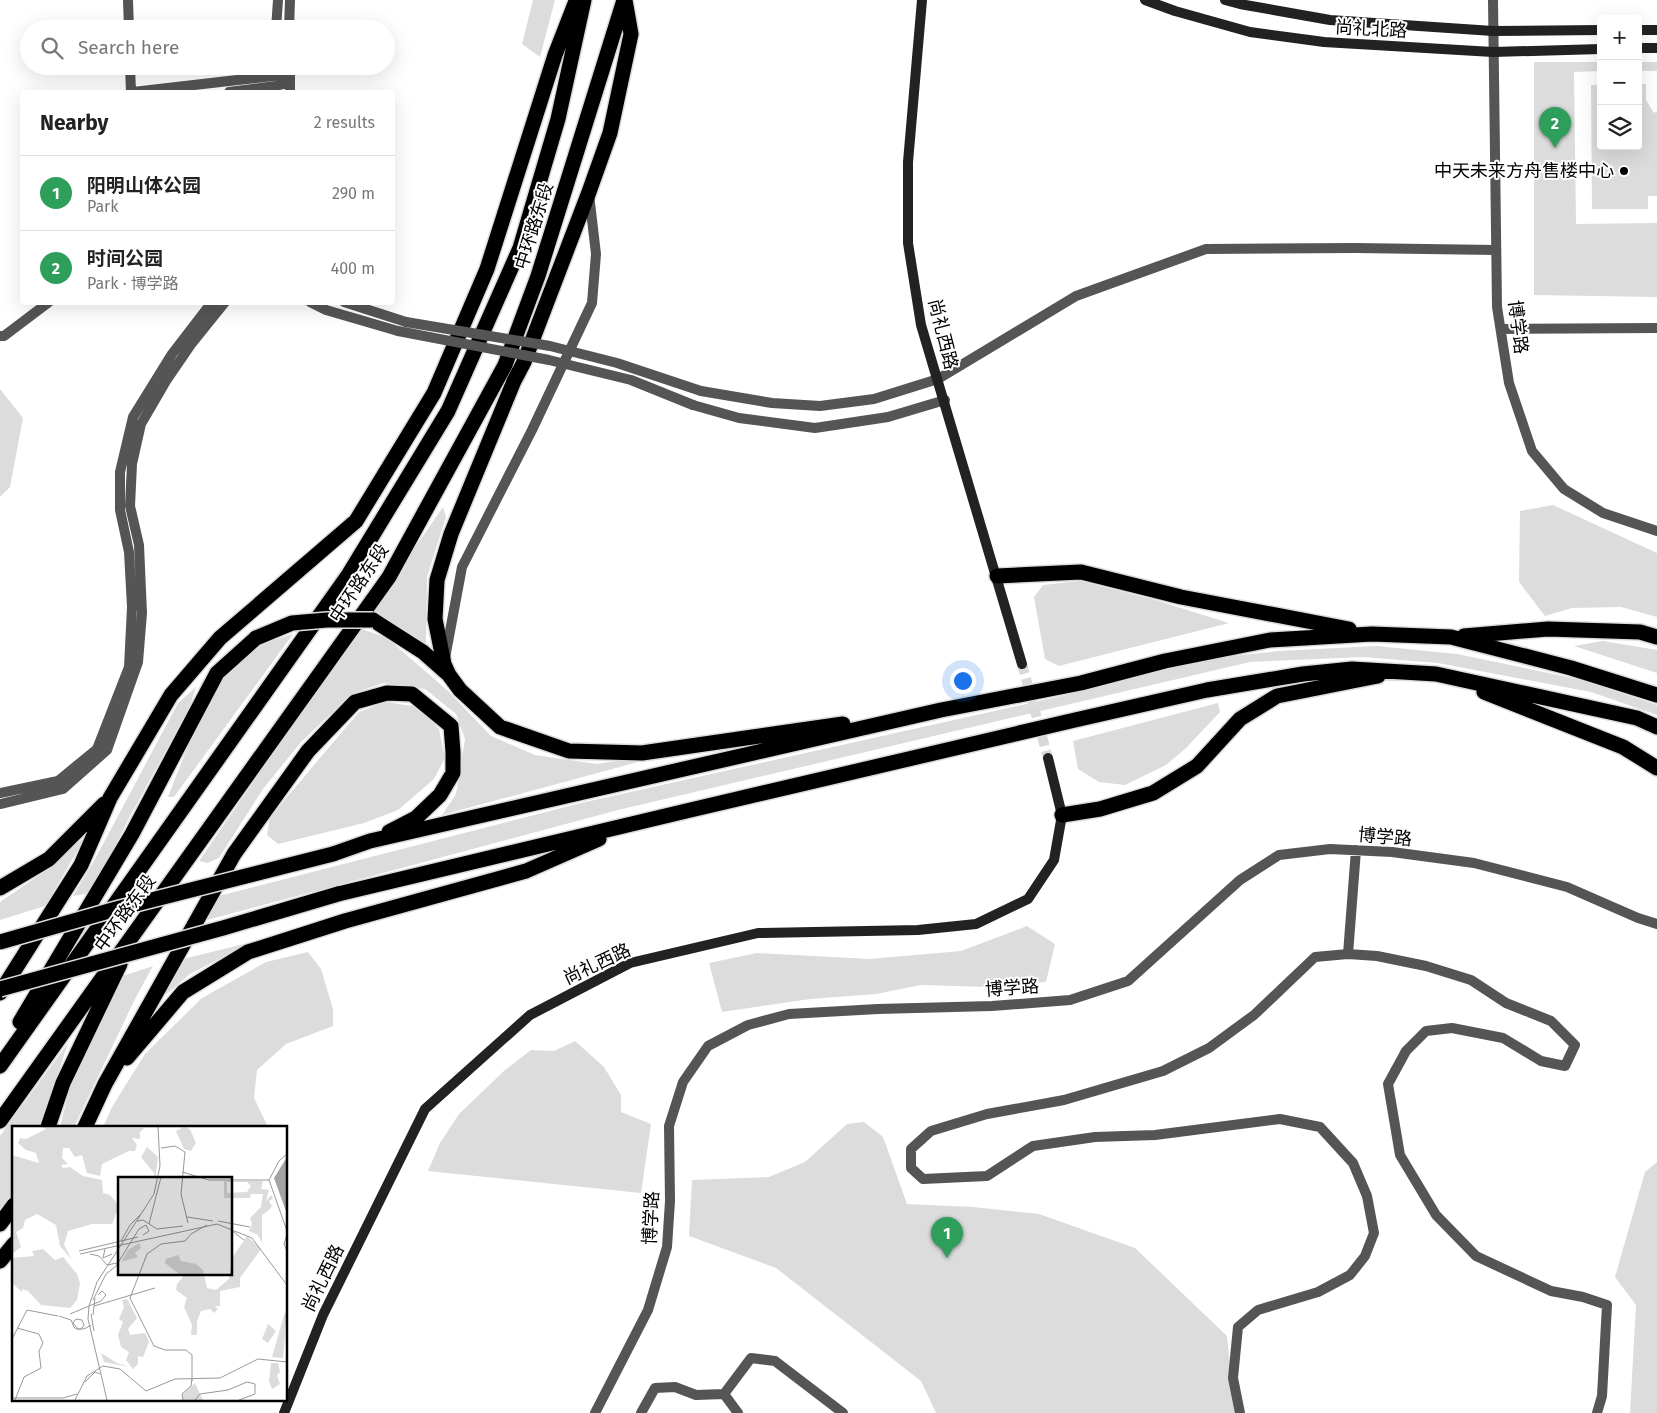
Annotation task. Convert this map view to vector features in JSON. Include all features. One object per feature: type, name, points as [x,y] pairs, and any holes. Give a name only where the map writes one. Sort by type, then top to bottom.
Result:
[{"type":"highway","points":[[0,993],[81,865],[110,798],[171,695],[220,638],[356,521],[434,393],[487,269],[555,55],[577,0]]},
{"type":"highway","name":"中环路东段","points":[[0,1066],[349,574],[448,411],[520,248],[558,118],[584,0]]},
{"type":"highway","points":[[446,669],[435,619],[437,580],[451,534],[514,381],[524,362],[610,133],[631,34],[624,0]]},
{"type":"highway","name":"中环路东段","points":[[0,1121],[389,577],[505,365],[538,276],[624,0]]},
{"type":"highway","points":[[997,576],[1082,572],[1181,596],[1372,634]]},
{"type":"highway","points":[[0,1056],[132,834],[217,673],[256,638],[292,623],[327,620],[373,620],[446,669],[460,690],[500,727],[570,751],[642,752],[941,710]]},
{"type":"highway","points":[[0,942],[116,909],[333,854],[370,842],[941,710],[1082,683],[1164,661],[1270,640],[1372,634],[1451,637],[1548,629],[1640,632],[1657,637]]},
{"type":"highway","points":[[1451,637],[1571,668],[1657,695]]},
{"type":"highway","points":[[0,989],[224,928],[338,894],[1207,690],[1303,674],[1352,669],[1436,674],[1637,718],[1657,727]]},
{"type":"highway","points":[[1062,816],[1100,809],[1154,793],[1197,766],[1240,719],[1277,696],[1400,672]]},
{"type":"highway","points":[[1436,674],[1623,747],[1657,768]]},
{"type":"highway","points":[[85,1126],[105,1084],[234,854],[308,751],[355,702],[387,693],[412,694],[451,726],[453,774],[440,796],[416,818],[370,842]]},
{"type":"highway","points":[[0,888],[49,859],[110,798]]},
{"type":"highway","points":[[105,1084],[183,992],[248,952],[345,921],[526,871],[638,823]]},
{"type":"highway","points":[[48,1126],[63,1083],[133,934]]},
{"type":"highway","points":[[0,1224],[12,1208]]},
{"type":"highway","points":[[0,1261],[12,1246]]},
{"type":"street","points":[[128,0],[128,20]]},
{"type":"street","points":[[277,20],[278,0]]},
{"type":"street","points":[[289,20],[290,0]]},
{"type":"street","name":"尚礼西路","points":[[922,0],[908,162],[908,243],[921,325],[1022,664]]},
{"type":"street","name":"尚礼北路","points":[[1145,0],[1175,11],[1250,32],[1324,42],[1493,52],[1597,49]]},
{"type":"street","name":"尚礼北路","points":[[1226,0],[1330,20],[1493,31],[1597,30]]},
{"type":"street","name":"博学路","points":[[1493,0],[1497,307],[1509,383],[1532,451],[1564,489],[1603,513],[1657,531]]},
{"type":"street","points":[[1642,30],[1657,30]]},
{"type":"street","points":[[1642,48],[1657,48]]},
{"type":"street","points":[[131,75],[132,90]]},
{"type":"street","points":[[156,90],[290,79]]},
{"type":"street","points":[[237,90],[276,80]]},
{"type":"street","points":[[446,669],[462,568],[532,430],[592,303],[596,254],[589,192]]},
{"type":"street","points":[[353,305],[406,322],[550,346],[617,363],[701,391],[772,403],[820,406],[874,399],[938,379],[1076,296],[1206,249],[1355,248],[1496,250]]},
{"type":"street","points":[[0,336],[4,336],[45,305]]},
{"type":"street","points":[[0,793],[58,780],[97,750],[129,667],[132,607],[129,552],[120,510],[120,472],[133,417],[172,354],[210,305]]},
{"type":"street","points":[[0,803],[63,789],[106,750],[138,662],[142,613],[139,545],[130,506],[132,464],[141,424],[166,381],[192,343],[223,305]]},
{"type":"street","points":[[316,305],[326,310],[398,331],[549,360],[631,380],[692,405],[739,418],[815,428],[888,417],[944,400]]},
{"type":"street","points":[[1501,329],[1657,328]]},
{"type":"street","name":"尚礼西路","points":[[284,1413],[323,1315],[425,1109],[530,1015],[630,963],[758,934],[918,930],[976,924],[1028,899],[1054,860],[1062,816],[1048,758]]},
{"type":"street","name":"博学路","points":[[595,1413],[648,1310],[667,1248],[670,1201],[669,1126],[683,1082],[708,1046],[748,1024],[789,1014],[992,1006],[1070,1000],[1128,981],[1240,880],[1279,855],[1330,849],[1392,852],[1474,863],[1567,887],[1638,918],[1657,924]]},
{"type":"street","points":[[1348,954],[1356,850]]},
{"type":"street","points":[[1240,1413],[1233,1378],[1238,1327],[1258,1310],[1318,1292],[1350,1275],[1365,1256],[1374,1233],[1367,1196],[1353,1163],[1320,1127],[1280,1118],[1155,1135],[1096,1137],[1033,1146],[987,1176],[923,1180],[911,1168],[911,1149],[931,1131],[987,1114],[1064,1100],[1163,1070],[1209,1048],[1254,1015],[1315,957],[1348,954],[1377,956],[1426,966],[1471,980],[1506,1003],[1551,1022],[1575,1045],[1565,1066],[1541,1061],[1503,1038],[1452,1028],[1426,1031],[1406,1051],[1388,1084],[1400,1155],[1436,1215],[1476,1256],[1551,1291],[1583,1297],[1608,1305],[1602,1396],[1597,1413]]},
{"type":"street","points":[[724,1394],[751,1358],[775,1361],[843,1413]]},
{"type":"street","points":[[641,1413],[654,1388],[675,1387],[696,1395],[724,1394]]},
{"type":"street","points":[[724,1394],[738,1413]]},
{"type":"shaded area","points":[[533,0],[555,0],[540,57],[522,44]]},
{"type":"shaded area","points":[[1534,62],[1597,62],[1597,71],[1574,72],[1576,224],[1657,223],[1657,297],[1534,295]]},
{"type":"shaded area","points":[[1642,62],[1657,62],[1657,71],[1642,71]]},
{"type":"shaded area","name":"中天未来方舟售楼中心","points":[[1642,84],[1646,84],[1646,100],[1654,113],[1657,111],[1657,196],[1648,196],[1648,209],[1592,209],[1591,85],[1597,85],[1597,150],[1642,150]]},
{"type":"shaded area","points":[[0,389],[23,418],[10,487],[0,497]]},
{"type":"shaded area","points":[[1553,505],[1657,553],[1657,617],[1621,607],[1572,608],[1545,616],[1519,582],[1520,511]]},
{"type":"shaded area","points":[[443,507],[446,517],[427,577],[426,645],[399,626],[369,614]]},
{"type":"shaded area","points":[[1080,581],[1155,600],[1229,623],[1059,666],[1045,659],[1034,597],[1043,585]]},
{"type":"shaded area","points":[[359,628],[387,638],[447,690],[491,736],[535,755],[597,764],[635,758],[638,762],[442,815],[456,794],[465,739],[456,714],[425,689],[383,683],[352,694],[301,742],[263,789],[219,858],[207,863],[199,861]]},
{"type":"shaded area","points":[[293,634],[174,797],[168,797],[191,739],[223,678],[249,650]]},
{"type":"shaded area","points":[[1603,641],[1657,650],[1657,673],[1574,646]]},
{"type":"shaded area","points":[[1377,646],[1457,654],[1582,680],[1657,705],[1657,715],[1591,692],[1438,663],[1363,657],[1250,662],[618,810],[207,920],[215,897],[581,803],[1062,696],[1207,659],[1278,651]]},
{"type":"shaded area","points":[[196,687],[190,706],[128,820],[92,893],[73,896],[94,861],[178,703]]},
{"type":"shaded area","points":[[386,702],[418,707],[439,729],[445,758],[434,779],[398,810],[364,823],[278,844],[267,835],[270,817],[359,712]]},
{"type":"shaded area","points":[[1218,703],[1220,712],[1185,749],[1166,765],[1125,785],[1099,782],[1078,769],[1073,741]]},
{"type":"shaded area","points":[[86,836],[45,906],[0,920],[0,902],[44,872]]},
{"type":"shaded area","points":[[1027,926],[1055,944],[1046,982],[988,987],[921,985],[876,994],[810,999],[722,1012],[709,963],[757,953],[869,959],[961,951]]},
{"type":"shaded area","points":[[252,942],[190,974],[156,1003],[179,960]]},
{"type":"shaded area","points":[[308,952],[321,969],[333,1009],[333,1026],[286,1044],[257,1070],[254,1098],[268,1126],[103,1126],[112,1107],[145,1054],[202,998],[266,962]]},
{"type":"shaded area","points":[[153,966],[136,997],[74,1126],[60,1126],[75,1067],[120,977]]},
{"type":"shaded area","points":[[575,1041],[604,1067],[621,1095],[621,1112],[651,1124],[641,1193],[428,1171],[440,1143],[459,1114],[505,1070],[531,1050],[554,1051]]},
{"type":"shaded area","points":[[68,1043],[41,1126],[12,1126],[12,1199],[0,1214],[0,1136]]},
{"type":"shaded area","points":[[864,1122],[883,1137],[907,1204],[973,1207],[1039,1214],[1135,1248],[1227,1336],[1233,1397],[1237,1413],[936,1413],[921,1381],[776,1268],[689,1236],[692,1180],[769,1177],[805,1162],[847,1124]]},
{"type":"shaded area","points":[[1657,1162],[1657,1413],[1630,1413],[1636,1305],[1615,1277],[1645,1172]]},
{"type":"tunnel","points":[[1022,664],[1048,758]]},
{"type":"place","name":"时间公园","points":[[1555,148]]},
{"type":"place","name":"中天未来方舟售楼中心","points":[[1624,171]]},
{"type":"place","name":"阳明山体公园","points":[[947,1258]]}]
